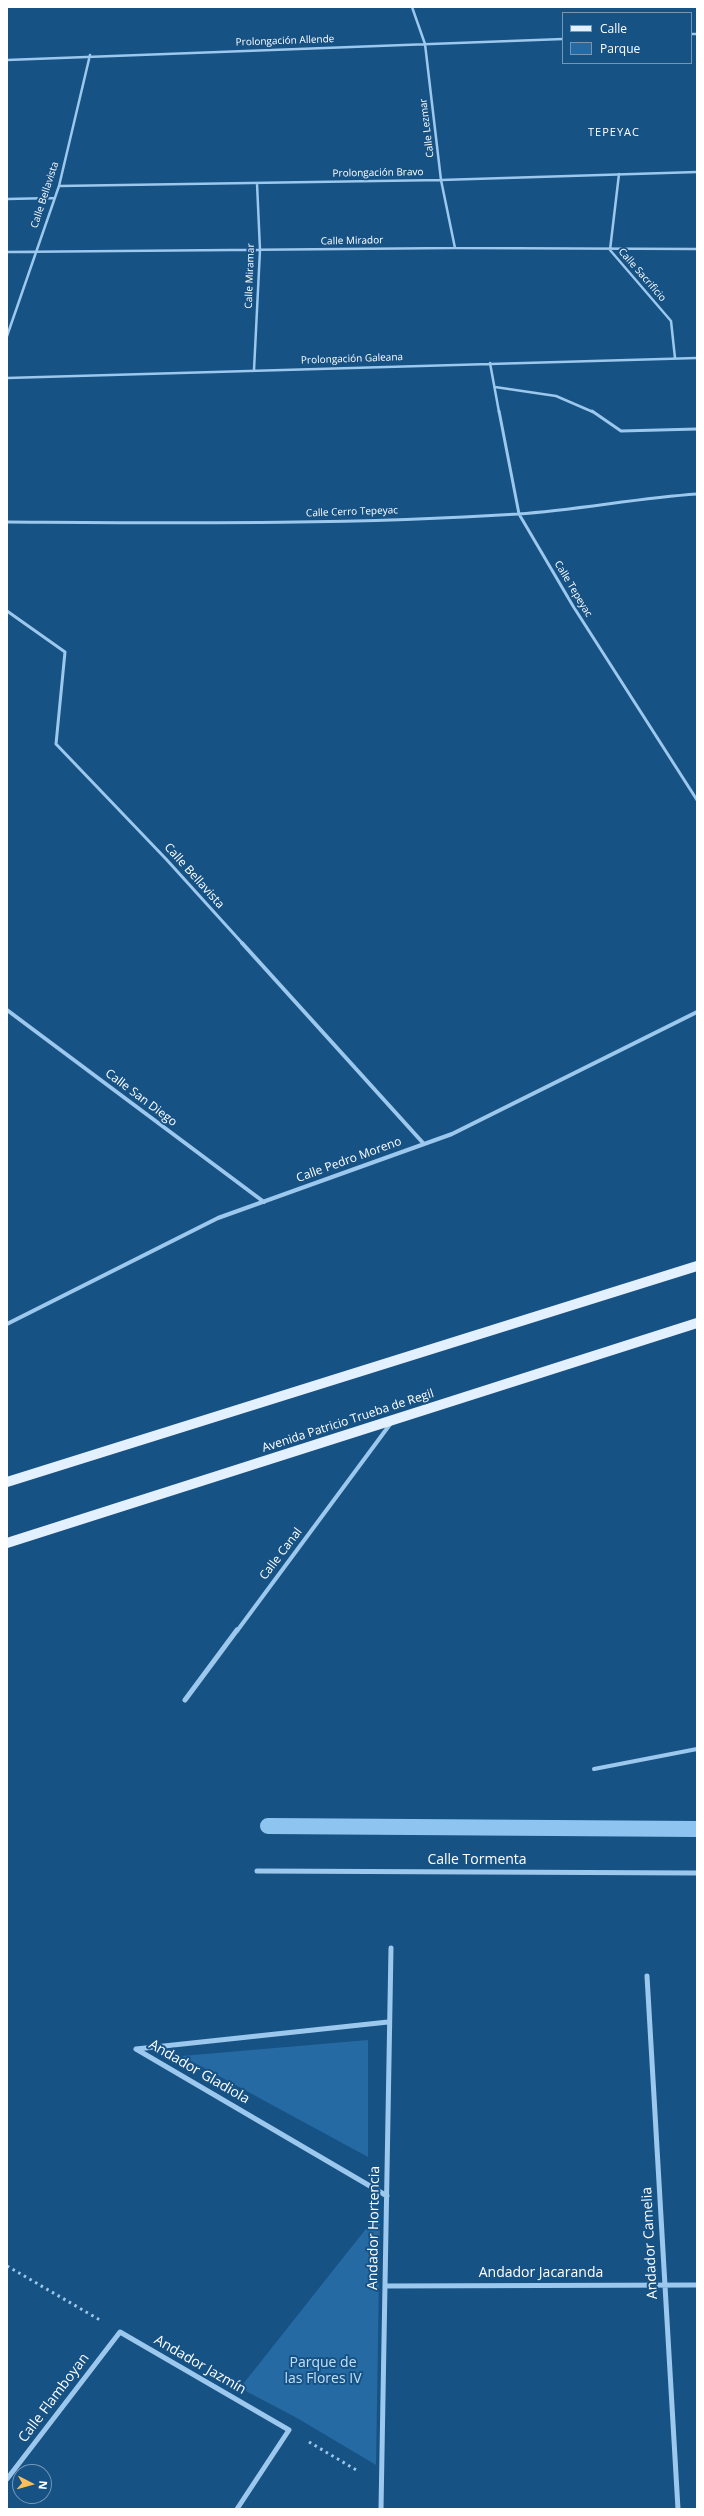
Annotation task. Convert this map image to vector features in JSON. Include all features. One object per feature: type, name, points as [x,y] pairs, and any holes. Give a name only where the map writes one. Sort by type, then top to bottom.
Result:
[{"type":"main road","points":[[7,1482],[697,1266]]},
{"type":"main road","name":"Avenida Patricio Trueba de Regil","points":[[7,1543],[697,1323]]},
{"type":"street","name":"Calle Lezmar","points":[[412,7],[425,44],[441,180],[455,248]]},
{"type":"street","name":"Prolongación Allende","points":[[7,60],[562,39]]},
{"type":"street","name":"Calle Bellavista","points":[[7,336],[59,186],[90,56]]},
{"type":"street","name":"Prolongación Bravo","points":[[59,186],[441,180],[697,172]]},
{"type":"street","name":"Calle Sacrificio","points":[[619,174],[610,250],[671,321],[675,358]]},
{"type":"street","name":"Calle Miramar","points":[[254,370],[260,250],[257,183]]},
{"type":"street","points":[[7,198],[54,198]]},
{"type":"street","name":"Calle Mirador","points":[[7,252],[455,248],[610,250],[664,248],[697,249]]},
{"type":"street","name":"Prolongación Galeana","points":[[7,378],[697,358]]},
{"type":"street","name":"Calle Tepeyac","points":[[490,363],[519,514],[573,606],[697,800]]},
{"type":"street","points":[[495,387],[556,396],[591,411],[621,431],[697,429]]},
{"type":"street","name":"Calle Cerro Tepeyac","points":[[7,522],[219,524],[519,514],[657,496],[697,494]]},
{"type":"street","name":"Calle Bellavista","points":[[7,611],[65,652],[56,744],[166,859],[424,1144]]},
{"type":"street","name":"Calle San Diego","points":[[7,1010],[264,1202]]},
{"type":"street","name":"Calle Pedro Moreno","points":[[7,1324],[218,1218],[452,1134],[697,1012]]},
{"type":"street","name":"Calle Canal","points":[[185,1700],[394,1420]]},
{"type":"street","name":"Calle Tormenta","points":[[258,1870],[697,1873]]},
{"type":"street","name":"Andador Hortencia","points":[[381,2509],[387,2196],[388,2022],[391,1948]]},
{"type":"street","name":"Andador Camelia","points":[[647,1976],[678,2509]]},
{"type":"street","name":"Andador Gladiola","points":[[387,2196],[136,2049],[388,2022]]},
{"type":"street","name":"Andador Jacaranda","points":[[385,2286],[697,2285]]},
{"type":"street","name":"Andador Jazmín","points":[[120,2332],[289,2430]]},
{"type":"street","name":"Calle Flamboyan","points":[[7,2479],[120,2332]]},
{"type":"street","points":[[237,2509],[289,2430]]},
{"type":"lane","points":[[594,1769],[697,1749]]},
{"type":"path","points":[[7,2266],[120,2332]]},
{"type":"path","points":[[289,2430],[381,2484]]},
{"type":"green space","points":[[368,2040],[368,2157],[182,2056]]},
{"type":"green space","name":"Parque de las Flores IV","points":[[380,2211],[376,2465],[297,2418],[240,2388]]},
{"type":"waterway","points":[[268,1826],[697,1829]]},
{"type":"district","name":"TEPEYAC","points":[[614,133]]}]
